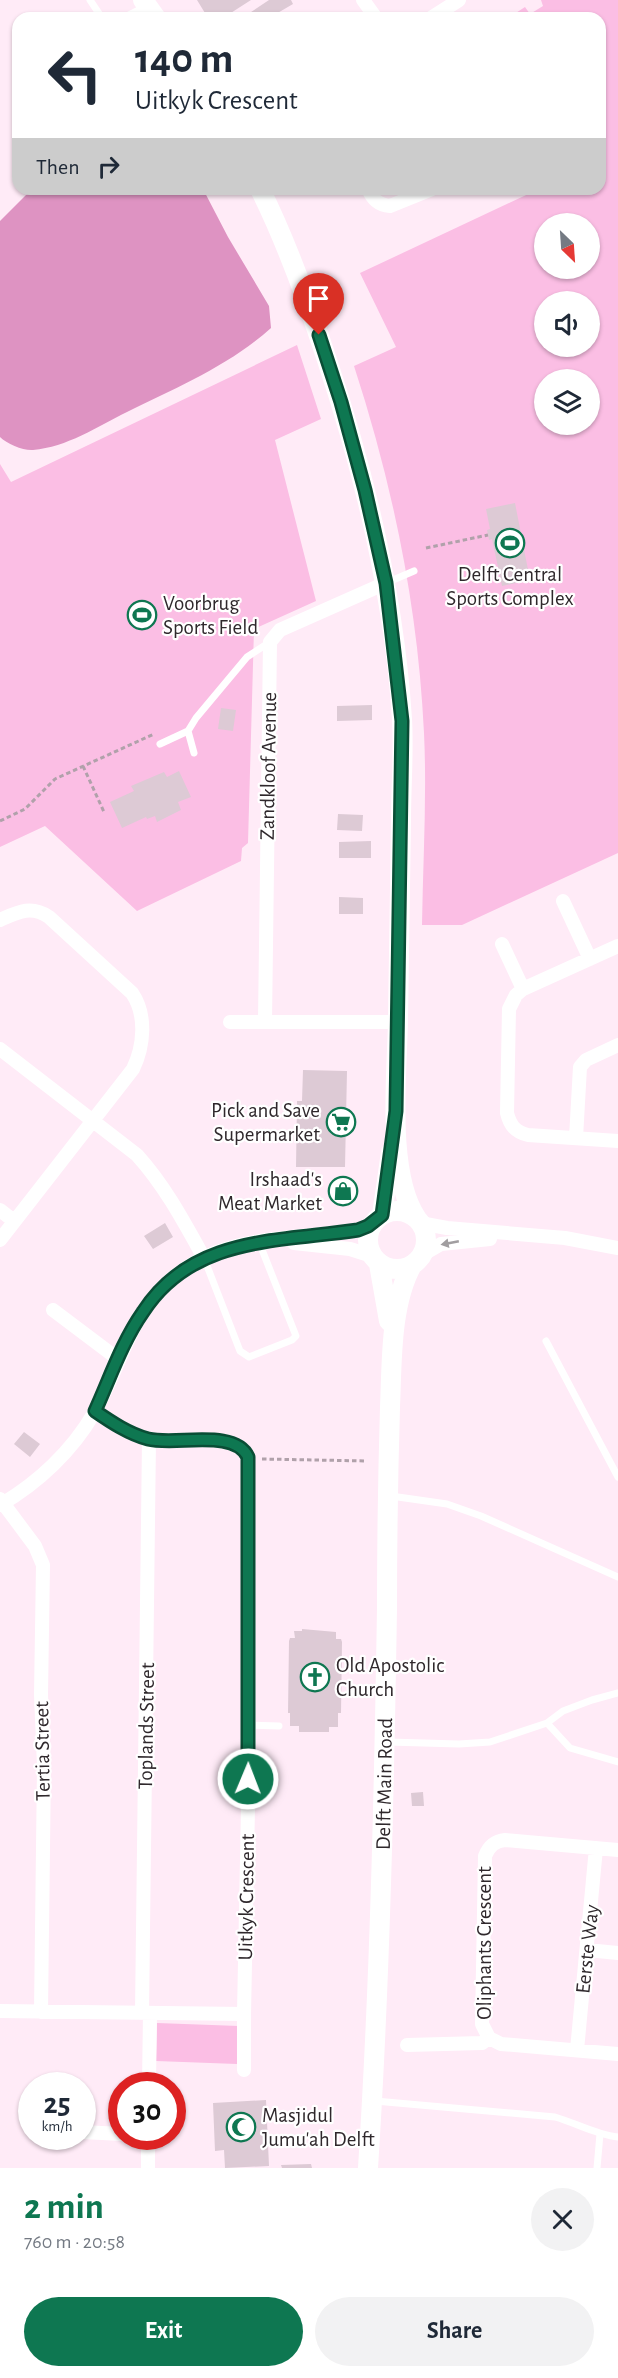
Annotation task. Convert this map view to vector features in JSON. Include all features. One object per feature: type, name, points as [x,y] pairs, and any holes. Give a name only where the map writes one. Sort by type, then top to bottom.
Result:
[{"type":"street","points":[[440,12],[459,0]]},
{"type":"street","points":[[263,195],[304,290],[341,402],[365,490],[386,583],[402,721],[396,1111],[404,1194],[426,1239],[417,1260]]},
{"type":"street","points":[[372,195],[375,201],[384,206],[390,206],[417,195]]},
{"type":"street","points":[[270,642],[280,630],[386,583]]},
{"type":"street","name":"Zandkloof Avenue","points":[[265,1021],[270,642]]},
{"type":"street","points":[[563,901],[590,959]]},
{"type":"street","points":[[0,920],[28,909],[43,913],[132,993],[137,1001],[142,1023],[138,1059],[117,1092],[0,1240]]},
{"type":"street","points":[[502,944],[523,989]]},
{"type":"street","points":[[618,946],[523,989],[511,1002],[509,1009],[508,1120],[516,1130],[528,1135],[618,1141]]},
{"type":"street","points":[[230,1022],[398,1022]]},
{"type":"street","points":[[576,1138],[580,1067],[586,1060],[618,1046]]},
{"type":"street","points":[[0,1049],[137,1155],[154,1173],[169,1196],[204,1258]]},
{"type":"street","points":[[376,1260],[368,1238],[378,1218],[396,1111]]},
{"type":"street","points":[[0,1210],[14,1221]]},
{"type":"street","points":[[1,1502],[25,1489],[55,1463],[81,1433],[95,1411],[135,1324],[153,1297],[182,1270],[204,1258],[230,1248],[265,1241],[358,1230],[396,1211],[411,1215],[419,1221],[447,1228],[565,1239],[618,1248]]},
{"type":"street","points":[[265,1241],[350,1249],[392,1269],[417,1260],[434,1247],[449,1243],[522,1236]]},
{"type":"street","name":"Delft Main Road","points":[[376,1260],[388,1309],[392,1363]]},
{"type":"street","name":"Delft Main Road","points":[[368,2168],[373,2100],[385,1742],[392,1363],[400,1296],[405,1278],[417,1260]]},
{"type":"street","points":[[53,1310],[118,1359]]},
{"type":"street","name":"Uitkyk Crescent","points":[[95,1411],[149,1440],[229,1441],[241,1446],[248,1457],[249,1725],[244,2070]]},
{"type":"street","name":"Toplands Street","points":[[148,2072],[146,2013],[149,1440]]},
{"type":"street","name":"Tertia Street","points":[[1,1502],[35,1546],[43,1565],[41,1695],[44,1766],[41,2012]]},
{"type":"street","name":"Oliphants Crescent","points":[[618,1850],[506,1840],[496,1842],[487,1850],[485,1856],[483,2024],[489,2038],[501,2044],[618,2054]]},
{"type":"street","name":"Eerste Way","points":[[577,2050],[596,1848]]},
{"type":"street","points":[[587,1950],[618,1953]]},
{"type":"street","points":[[0,2011],[244,2014]]},
{"type":"street","points":[[408,2045],[482,2043],[489,2038]]},
{"type":"street","points":[[148,2150],[148,2168]]},
{"type":"lane","points":[[386,583],[414,571]]},
{"type":"lane","points":[[162,743],[188,731],[196,718],[247,657],[270,642]]},
{"type":"lane","points":[[188,731],[194,753]]},
{"type":"lane","points":[[204,1258],[240,1351],[249,1357],[292,1340],[296,1336],[265,1241]]},
{"type":"lane","points":[[546,1341],[618,1477]]},
{"type":"lane","points":[[388,1496],[447,1504],[481,1516],[618,1577]]},
{"type":"lane","points":[[385,1742],[459,1744],[490,1742],[547,1723],[563,1712],[592,1700],[618,1693]]},
{"type":"lane","points":[[547,1723],[570,1748],[618,1762]]},
{"type":"lane","points":[[249,1725],[279,1726]]},
{"type":"lane","points":[[373,2100],[555,2117],[574,2122],[600,2134],[618,2137]]},
{"type":"lane","points":[[597,2168],[600,2134]]},
{"type":"path","points":[[426,548],[488,535]]},
{"type":"path","points":[[0,821],[25,809],[55,779],[159,732],[162,743]]},
{"type":"path","points":[[83,766],[104,812]]},
{"type":"path","points":[[87,777],[93,774]]},
{"type":"path","points":[[257,1459],[367,1461]]},
{"type":"shaded area","name":"Delft Central Sports Complex","points":[[541,0],[618,0],[618,853],[462,925],[422,925],[425,757],[416,639],[392,502],[354,366],[396,347],[360,273],[526,195],[606,195],[606,12],[533,12],[543,6]]},
{"type":"shaded area","name":"Delft Central Sports Complex","points":[[525,7],[529,12],[517,12]]},
{"type":"shaded area","points":[[26,195],[206,195],[269,306],[271,328],[220,365],[70,441],[33,450],[20,448],[0,437],[0,221]]},
{"type":"shaded area","name":"Voorbrug Sports Field","points":[[297,345],[321,419],[275,440],[316,601],[254,629],[248,843],[242,848],[241,861],[137,911],[45,826],[0,847],[0,464],[11,482]]},
{"type":"shaded area","points":[[157,2023],[239,2026],[237,2064],[156,2061]]},
{"type":"building","points":[[197,0],[251,0],[232,12],[204,12]]},
{"type":"building","points":[[269,0],[291,0],[293,4],[279,12],[251,12]]},
{"type":"building","points":[[515,503],[530,580],[502,586],[492,539],[489,540],[487,530],[490,529],[486,509]]},
{"type":"building","points":[[372,705],[372,720],[337,721],[337,706]]},
{"type":"building","points":[[221,708],[236,710],[233,731],[218,729]]},
{"type":"building","points":[[179,771],[191,797],[178,802],[181,810],[157,822],[155,816],[147,819],[146,817],[122,828],[110,802],[134,791],[131,786],[164,772],[167,777]]},
{"type":"building","points":[[338,814],[363,815],[362,831],[337,830]]},
{"type":"building","points":[[371,841],[371,858],[339,858],[339,842]]},
{"type":"building","points":[[339,897],[363,898],[363,914],[339,914]]},
{"type":"building","points":[[303,1070],[347,1071],[345,1167],[296,1167],[297,1101],[302,1101]]},
{"type":"building","name":"Irshaad's Meat Market","points":[[333,1182],[354,1183],[353,1199],[333,1199]]},
{"type":"building","points":[[165,1223],[173,1237],[153,1249],[144,1236]]},
{"type":"building","points":[[24,1432],[40,1444],[30,1457],[14,1444]]},
{"type":"building","name":"Old Apostolic Church","points":[[302,1629],[336,1632],[336,1639],[341,1639],[342,1642],[341,1713],[338,1713],[338,1727],[329,1727],[329,1732],[299,1732],[299,1726],[290,1726],[290,1713],[288,1713],[289,1641],[290,1638],[295,1638],[294,1631],[302,1631]]},
{"type":"building","points":[[423,1792],[424,1806],[412,1806],[411,1793]]},
{"type":"building","name":"Masjidul Jumu'ah Delft","points":[[266,2100],[269,2166],[225,2168],[224,2150],[215,2151],[213,2103]]},
{"type":"building","points":[[311,2164],[312,2168],[282,2168],[281,2165]]},
{"type":"place","name":"Delft Central Sports Complex","points":[[510,543]]},
{"type":"place","name":"Voorbrug Sports Field","points":[[142,615]]},
{"type":"place","name":"Pick and Save Supermarket","points":[[341,1122]]},
{"type":"place","name":"Irshaad's Meat Market","points":[[343,1191]]},
{"type":"place","name":"Old Apostolic Church","points":[[315,1677]]},
{"type":"place","name":"Masjidul Jumu'ah Delft","points":[[241,2127]]},
{"type":"route","points":[[248,1779],[249,1463],[246,1451],[229,1441],[149,1440],[95,1411],[123,1347],[143,1311],[153,1297],[182,1270],[230,1248],[271,1240],[358,1230],[368,1226],[382,1215],[396,1111],[402,721],[396,652],[386,583],[365,490],[341,402],[319,335]]}]
